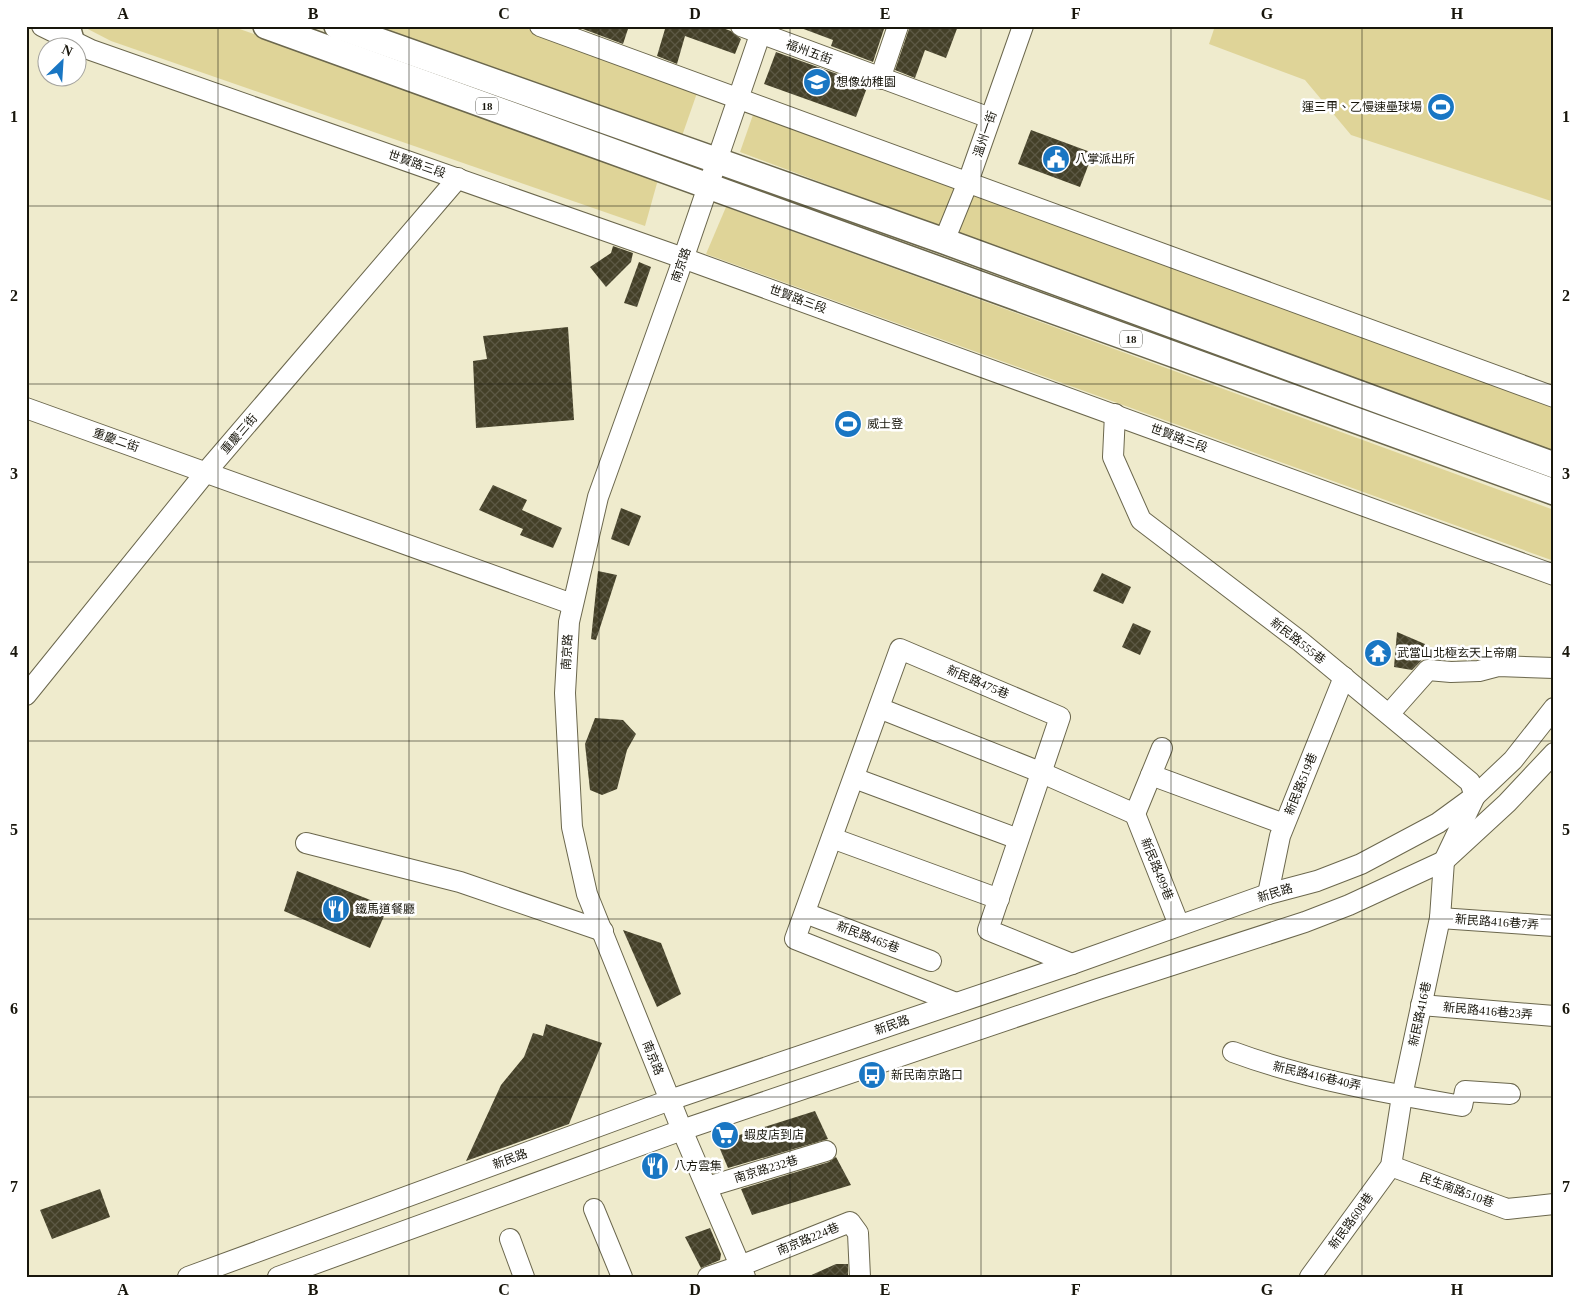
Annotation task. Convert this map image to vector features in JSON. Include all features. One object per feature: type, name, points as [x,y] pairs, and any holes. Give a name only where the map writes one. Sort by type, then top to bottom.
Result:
[{"type":"main road","name":"18","points":[[266,26],[1554,492]]},
{"type":"main road","name":"18","points":[[337,26],[716,162],[944,241],[1554,465]]},
{"type":"street","name":"世賢路三段","points":[[42,26],[69,33],[91,50],[683,258],[1554,575]]},
{"type":"street","points":[[540,26],[1554,397]]},
{"type":"street","name":"福州五街","points":[[741,26],[762,30],[880,78],[990,118]]},
{"type":"street","points":[[880,78],[898,26]]},
{"type":"street","name":"溫州一街","points":[[944,241],[968,182],[1023,26]]},
{"type":"street","name":"南京路","points":[[743,1272],[682,1130],[588,894],[572,827],[565,693],[569,622],[572,604],[598,497],[762,30]]},
{"type":"street","name":"重慶三街","points":[[26,695],[206,472],[458,178]]},
{"type":"street","name":"重慶二街","points":[[26,408],[572,604]]},
{"type":"street","name":"新民路555巷","points":[[1115,414],[1113,457],[1142,520],[1344,677],[1470,782],[1475,796]]},
{"type":"street","name":"新民路475巷","points":[[956,1003],[795,939],[900,649],[1060,717],[988,930],[1072,964]]},
{"type":"street","points":[[1388,714],[1428,670],[1450,672],[1479,670],[1498,666],[1554,668]]},
{"type":"street","name":"新民路519巷","points":[[1268,894],[1284,824],[1344,677]]},
{"type":"street","points":[[879,708],[1040,772],[1134,814],[1162,748]]},
{"type":"street","name":"新民路","points":[[188,1277],[670,1100],[1072,964],[1268,894],[1317,881],[1361,864],[1438,823],[1475,796],[1514,760],[1554,708]]},
{"type":"street","points":[[281,1276],[682,1130],[1098,989],[1305,922],[1349,905],[1444,861],[1507,803],[1554,753]]},
{"type":"street","points":[[1151,775],[1284,824]]},
{"type":"street","points":[[854,778],[1018,839]]},
{"type":"street","points":[[1444,861],[1475,796]]},
{"type":"street","name":"新民路499巷","points":[[1134,814],[1179,925]]},
{"type":"street","points":[[832,838],[999,900]]},
{"type":"street","points":[[306,843],[460,882],[603,932]]},
{"type":"street","name":"新民路416巷","points":[[1391,1166],[1402,1096],[1440,918],[1444,861]]},
{"type":"street","name":"新民路465巷","points":[[805,913],[931,961]]},
{"type":"street","name":"新民路416巷7弄","points":[[1440,918],[1554,926]]},
{"type":"street","name":"新民路416巷23弄","points":[[1421,1005],[1554,1016]]},
{"type":"street","name":"新民路416巷40弄","points":[[1233,1052],[1267,1065],[1402,1096],[1462,1106],[1465,1091],[1510,1094]]},
{"type":"street","name":"南京路232巷","points":[[706,1187],[826,1152]]},
{"type":"street","name":"民生南路510巷","points":[[1391,1166],[1507,1209],[1554,1204]]},
{"type":"street","name":"新民路608巷","points":[[1310,1277],[1391,1166]]},
{"type":"street","points":[[594,1209],[622,1277]]},
{"type":"street","name":"南京路224巷","points":[[743,1272],[850,1222],[858,1233],[860,1277]]},
{"type":"street","points":[[510,1239],[524,1277]]},
{"type":"street","points":[[708,1277],[743,1272]]},
{"type":"shaded area","points":[[82,26],[231,26],[659,176],[645,226],[111,41]]},
{"type":"shaded area","points":[[375,26],[520,26],[697,93],[682,136]]},
{"type":"shaded area","name":"運三甲、乙慢速壘球場","points":[[1215,26],[1554,26],[1554,202],[1351,135],[1305,80],[1209,44]]},
{"type":"shaded area","points":[[754,112],[1554,408],[1554,456],[740,152]]},
{"type":"shaded area","points":[[726,207],[1554,510],[1554,561],[706,254]]},
{"type":"building","points":[[575,26],[629,26],[623,44]]},
{"type":"building","points":[[662,26],[717,26],[731,31],[741,39],[735,54],[685,36],[677,64],[657,56],[665,29]]},
{"type":"building","points":[[801,26],[885,26],[873,62],[831,46],[833,40],[801,28]]},
{"type":"building","points":[[910,26],[958,26],[946,58],[925,50],[915,78],[895,70]]},
{"type":"building","name":"想像幼稚園","points":[[776,52],[868,85],[856,117],[764,84]]},
{"type":"building","name":"八掌派出所","points":[[1031,130],[1093,153],[1080,187],[1018,164]]},
{"type":"building","points":[[613,246],[633,253],[631,262],[606,287],[590,267],[611,253]]},
{"type":"building","points":[[639,262],[651,267],[637,307],[624,303]]},
{"type":"building","points":[[568,327],[574,420],[476,428],[473,361],[487,359],[483,336]]},
{"type":"building","points":[[493,485],[527,500],[522,510],[562,528],[553,548],[520,535],[523,529],[479,510]]},
{"type":"building","points":[[621,508],[641,516],[629,546],[611,539]]},
{"type":"building","points":[[598,571],[617,575],[596,640],[591,639]]},
{"type":"building","points":[[1102,573],[1131,587],[1123,604],[1093,591]]},
{"type":"building","points":[[1133,623],[1151,631],[1140,655],[1122,647]]},
{"type":"building","points":[[1397,632],[1425,644],[1421,661],[1412,670],[1394,667]]},
{"type":"building","points":[[595,718],[623,720],[636,734],[627,750],[617,789],[602,795],[590,790],[585,744]]},
{"type":"building","name":"鐵馬道餐廳","points":[[297,871],[388,907],[370,948],[284,911]]},
{"type":"building","points":[[623,930],[661,943],[681,994],[657,1007]]},
{"type":"building","points":[[546,1024],[602,1043],[569,1124],[466,1161],[501,1085],[524,1057],[533,1033],[543,1036]]},
{"type":"building","points":[[815,1111],[828,1139],[728,1168],[717,1142]]},
{"type":"building","points":[[836,1157],[851,1185],[752,1215],[741,1189],[829,1162]]},
{"type":"building","points":[[100,1189],[110,1217],[52,1239],[40,1210]]},
{"type":"building","points":[[710,1228],[721,1254],[720,1260],[701,1268],[685,1237]]},
{"type":"building","points":[[836,1264],[848,1264],[848,1277],[807,1277]]},
{"type":"place","name":"想像幼稚園","points":[[817,82]]},
{"type":"place","name":"運三甲、乙慢速壘球場","points":[[1441,107]]},
{"type":"place","name":"八掌派出所","points":[[1056,159]]},
{"type":"place","name":"威士登","points":[[848,424]]},
{"type":"place","name":"武當山北極玄天上帝廟","points":[[1378,653]]},
{"type":"place","name":"鐵馬道餐廳","points":[[336,909]]},
{"type":"place","name":"新民南京路口","points":[[872,1075]]},
{"type":"place","name":"蝦皮店到店","points":[[725,1135]]},
{"type":"place","name":"八方雲集","points":[[655,1166]]}]
